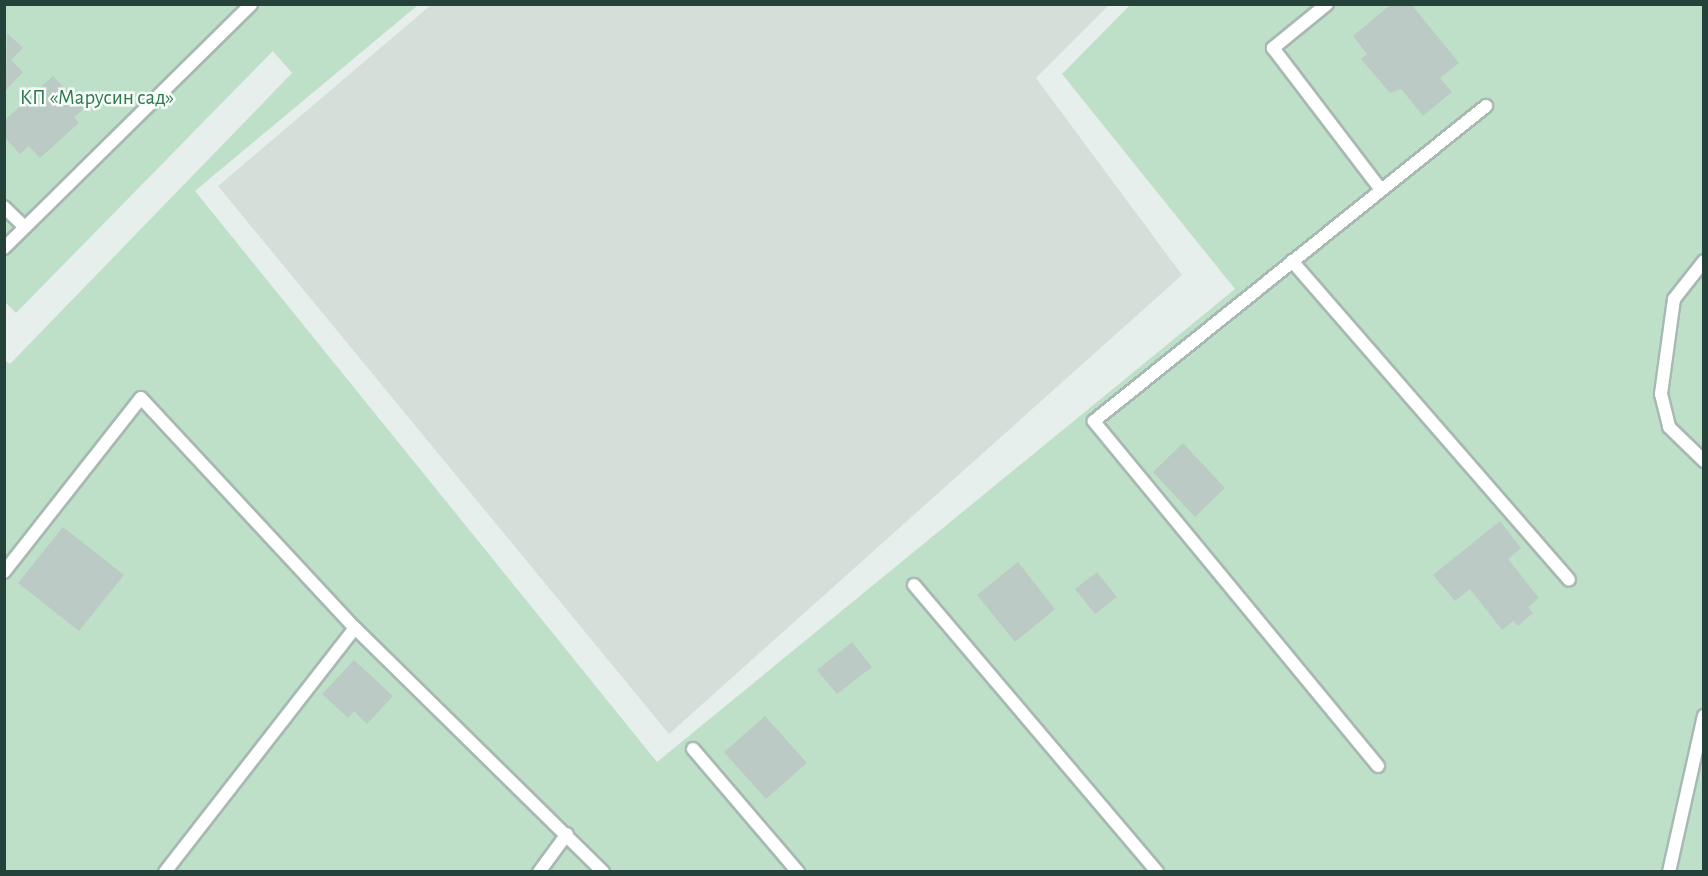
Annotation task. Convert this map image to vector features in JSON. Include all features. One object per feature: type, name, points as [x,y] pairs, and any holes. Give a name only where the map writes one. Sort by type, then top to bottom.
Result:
[{"type":"lane","points":[[1327,4],[1273,48],[1381,190]]},
{"type":"lane","points":[[4,248],[249,5]]},
{"type":"lane","points":[[1378,766],[1094,421],[1486,106]]},
{"type":"lane","points":[[4,207],[24,226]]},
{"type":"lane","points":[[1292,261],[1569,580]]},
{"type":"lane","points":[[1704,261],[1674,299],[1661,394],[1669,427],[1704,461]]},
{"type":"lane","points":[[4,572],[141,398],[355,628],[567,834],[603,872]]},
{"type":"lane","points":[[914,585],[1157,872]]},
{"type":"lane","points":[[165,872],[355,628]]},
{"type":"lane","points":[[1668,872],[1704,716]]},
{"type":"lane","points":[[693,749],[798,872]]},
{"type":"lane","points":[[539,872],[567,834]]},
{"type":"shaded area","points":[[432,4],[1109,5],[1036,78],[1182,275],[669,734],[218,186]]},
{"type":"green space","name":"КП «Марусин сад»","points":[[5,5],[418,5],[195,191],[657,762],[1235,289],[1062,74],[1130,5],[1703,5],[1703,871],[5,871],[4,360],[10,364],[292,73],[273,51],[16,313],[4,301]]},
{"type":"building","points":[[1391,4],[1411,4],[1459,63],[1440,78],[1452,92],[1423,116],[1401,89],[1390,93],[1361,59],[1367,54],[1353,36]]},
{"type":"building","points":[[7,33],[23,48],[11,60],[23,72],[6,90]]},
{"type":"building","points":[[53,76],[84,109],[74,117],[79,123],[40,158],[29,146],[20,154],[4,137],[4,121]]},
{"type":"building","points":[[1183,443],[1225,488],[1195,517],[1153,472]]},
{"type":"building","points":[[1500,521],[1521,548],[1508,559],[1539,598],[1528,607],[1533,613],[1518,626],[1513,621],[1502,630],[1470,589],[1455,601],[1433,575]]},
{"type":"building","points":[[63,527],[124,575],[79,631],[18,583]]},
{"type":"building","points":[[1018,562],[1055,609],[1015,642],[977,595]]},
{"type":"building","points":[[1097,572],[1117,597],[1095,614],[1075,589]]},
{"type":"building","points":[[852,642],[872,667],[837,694],[817,670]]},
{"type":"building","points":[[354,660],[393,696],[367,724],[354,711],[348,718],[322,694]]},
{"type":"building","points":[[765,716],[807,763],[766,799],[724,752]]}]
